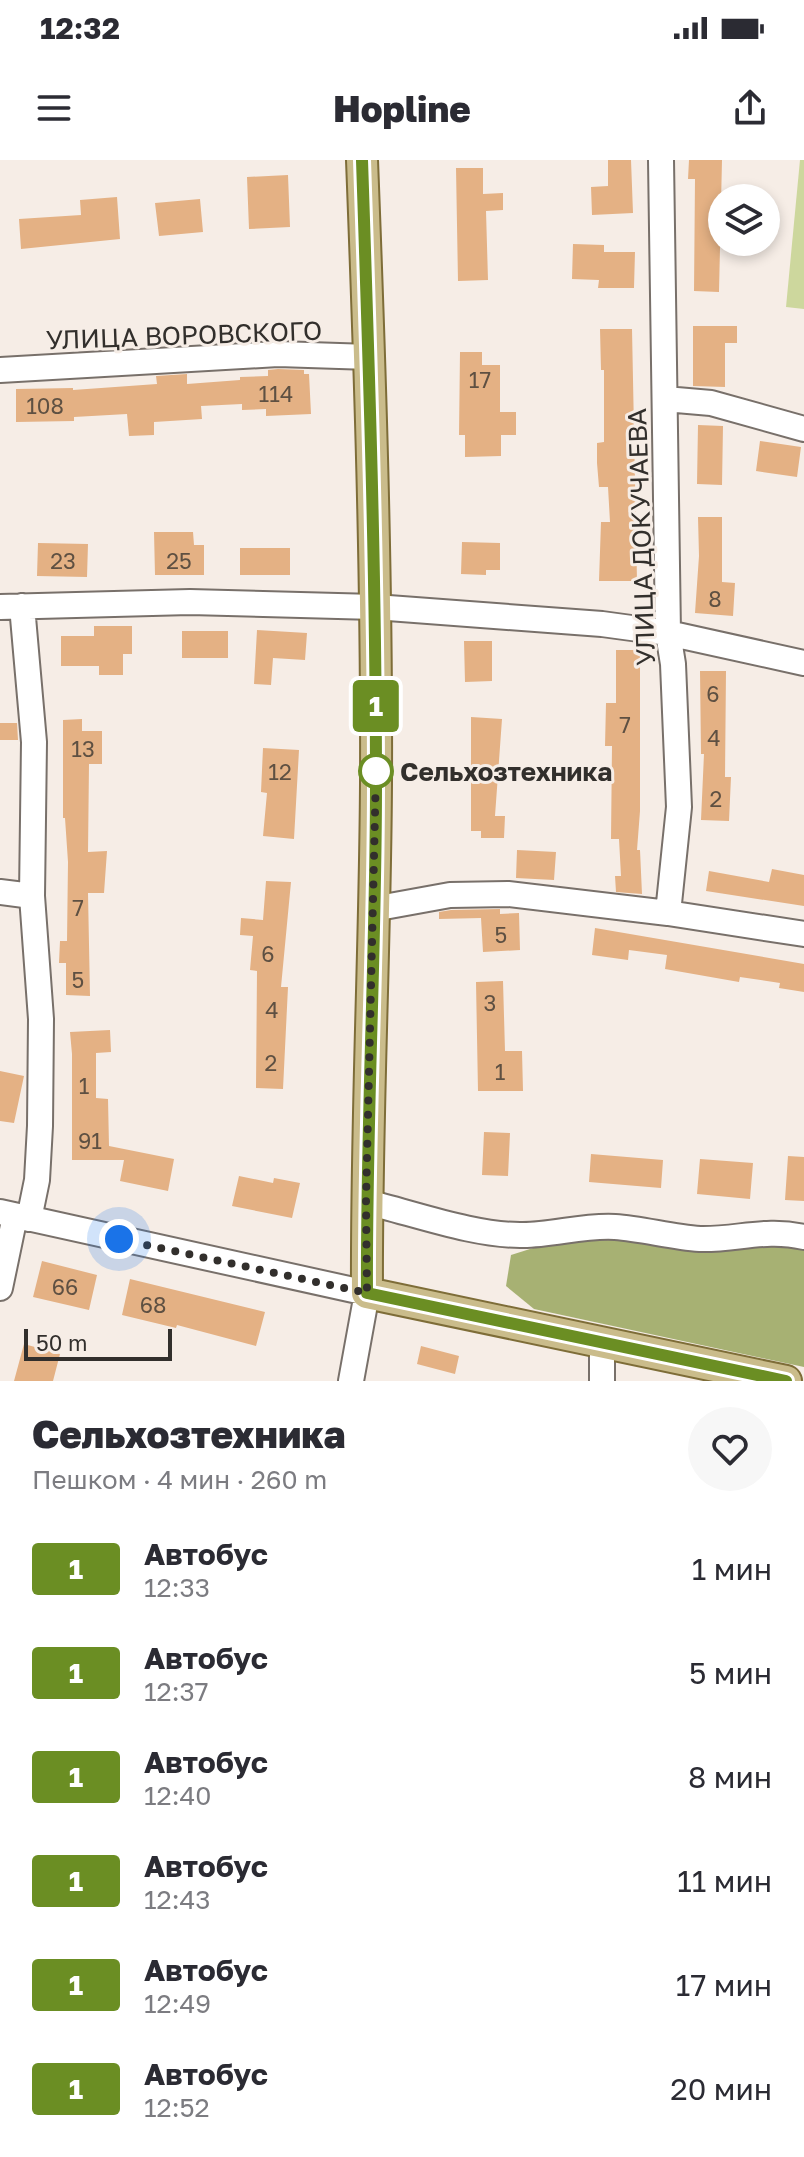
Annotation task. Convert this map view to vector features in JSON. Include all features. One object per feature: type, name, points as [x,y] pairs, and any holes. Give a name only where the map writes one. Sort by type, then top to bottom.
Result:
[{"type":"main road","points":[[362,160],[375,607],[367,1293],[786,1381]]},
{"type":"street","name":"УЛИЦА ДОКУЧАЕВА","points":[[661,160],[668,633],[673,664],[679,807],[668,913]]},
{"type":"street","name":"УЛИЦА ВОРОВСКОГО","points":[[0,370],[278,354],[370,357]]},
{"type":"street","points":[[665,399],[711,403],[804,429]]},
{"type":"street","points":[[0,1288],[15,1216],[37,1180],[42,1084],[41,1019],[32,896],[34,742],[11,607],[219,602],[375,607],[602,624],[668,633],[804,663]]},
{"type":"street","points":[[0,892],[32,896]]},
{"type":"street","points":[[373,909],[450,895],[508,894],[668,913],[804,934]]},
{"type":"street","points":[[366,1202],[470,1229],[522,1235],[614,1227],[709,1239],[762,1232],[804,1237]]},
{"type":"street","points":[[15,1216],[367,1293],[351,1381]]},
{"type":"street","points":[[602,1342],[602,1381]]},
{"type":"green space","points":[[800,160],[804,160],[804,309],[786,307]]},
{"type":"green space","points":[[626,1239],[804,1248],[804,1367],[534,1309],[506,1286],[511,1255],[549,1243]]},
{"type":"building","points":[[608,160],[631,160],[633,213],[592,215],[591,187],[608,186]]},
{"type":"building","points":[[689,160],[722,160],[721,184],[708,184],[708,256],[720,256],[719,292],[694,291],[695,179],[688,179]]},
{"type":"building","points":[[456,168],[483,168],[483,194],[503,193],[503,210],[486,211],[488,280],[458,281]]},
{"type":"building","points":[[288,175],[290,227],[249,229],[247,177]]},
{"type":"building","points":[[117,197],[120,239],[21,249],[19,219],[81,215],[80,200]]},
{"type":"building","points":[[200,199],[203,232],[159,236],[155,203]]},
{"type":"building","points":[[573,244],[604,245],[604,252],[635,252],[634,288],[598,288],[599,280],[572,279]]},
{"type":"building","points":[[693,326],[737,326],[737,343],[725,343],[725,387],[693,386]]},
{"type":"building","points":[[600,329],[632,329],[637,581],[599,581],[601,522],[610,522],[608,487],[599,487],[597,463],[597,443],[604,442],[604,370],[601,370]]},
{"type":"building","points":[[460,352],[482,352],[482,365],[500,365],[500,412],[516,412],[516,435],[501,435],[501,456],[465,457],[465,435],[459,435]]},
{"type":"building","points":[[268,370],[304,370],[304,374],[309,374],[311,414],[266,416],[266,409],[242,410],[242,404],[201,406],[202,419],[154,422],[154,435],[129,436],[127,414],[74,417],[74,421],[16,422],[16,389],[73,390],[157,384],[156,376],[187,374],[187,384],[240,380],[240,377],[268,376]]},
{"type":"building","points":[[698,425],[723,426],[722,485],[697,484]]},
{"type":"building","points":[[760,441],[801,447],[797,477],[756,471]]},
{"type":"building","points":[[698,517],[722,517],[722,582],[735,583],[733,616],[695,613]]},
{"type":"building","points":[[154,532],[193,532],[194,545],[204,545],[204,575],[155,575]]},
{"type":"building","points":[[462,542],[500,543],[500,570],[486,570],[486,575],[461,574]]},
{"type":"building","points":[[38,543],[88,544],[87,577],[37,576]]},
{"type":"building","points":[[240,548],[290,548],[290,575],[240,575]]},
{"type":"building","points":[[94,626],[132,626],[132,654],[123,654],[123,675],[99,675],[99,666],[61,666],[61,636],[94,636]]},
{"type":"building","points":[[257,630],[307,633],[305,660],[273,658],[271,685],[254,684]]},
{"type":"building","points":[[182,631],[228,631],[228,658],[182,658]]},
{"type":"building","points":[[464,641],[492,641],[492,681],[465,682]]},
{"type":"building","points":[[616,650],[640,650],[640,811],[637,850],[640,850],[642,894],[616,892],[615,876],[621,876],[619,839],[611,839],[612,746],[605,746],[606,703],[616,703]]},
{"type":"building","points":[[700,671],[726,671],[725,777],[731,777],[729,821],[701,820],[704,754],[701,754]]},
{"type":"building","points":[[471,717],[502,719],[495,816],[505,816],[504,838],[481,838],[481,831],[471,831]]},
{"type":"building","points":[[82,719],[82,731],[102,731],[102,764],[89,764],[88,852],[107,851],[104,893],[88,893],[90,996],[66,995],[66,963],[59,963],[60,941],[67,941],[68,862],[63,818],[63,720]]},
{"type":"building","points":[[0,723],[17,723],[18,740],[0,740]]},
{"type":"building","points":[[263,748],[299,750],[294,839],[263,836],[267,793],[261,792]]},
{"type":"building","points":[[517,850],[556,852],[554,880],[516,878]]},
{"type":"building","points":[[772,869],[804,875],[804,906],[706,891],[709,871],[769,882]]},
{"type":"building","points":[[266,881],[291,882],[281,987],[288,987],[283,1089],[256,1088],[257,971],[250,970],[253,936],[240,935],[241,918],[263,920]]},
{"type":"building","points":[[500,909],[500,914],[519,913],[520,950],[483,952],[481,918],[439,919],[439,912],[451,910]]},
{"type":"building","points":[[595,928],[804,964],[804,992],[779,988],[780,983],[740,977],[739,982],[665,969],[667,955],[629,950],[628,960],[592,955]]},
{"type":"building","points":[[503,981],[505,1051],[522,1051],[523,1091],[478,1091],[476,982]]},
{"type":"building","points":[[110,1030],[111,1052],[96,1053],[96,1098],[108,1099],[109,1146],[174,1159],[168,1191],[120,1181],[124,1160],[72,1160],[70,1032]]},
{"type":"building","points":[[0,1071],[24,1076],[14,1123],[0,1121]]},
{"type":"building","points":[[484,1132],[510,1133],[508,1176],[482,1175]]},
{"type":"building","points":[[591,1154],[663,1160],[661,1188],[589,1182]]},
{"type":"building","points":[[788,1156],[804,1157],[804,1201],[785,1200]]},
{"type":"building","points":[[700,1159],[753,1163],[750,1199],[697,1194]]},
{"type":"building","points":[[239,1176],[273,1183],[274,1178],[300,1183],[292,1218],[232,1206]]},
{"type":"building","points":[[42,1261],[97,1275],[89,1310],[33,1297]]},
{"type":"building","points":[[130,1279],[265,1312],[256,1346],[177,1325],[176,1328],[122,1315]]},
{"type":"building","points":[[24,1344],[60,1354],[53,1381],[14,1381]]},
{"type":"building","points":[[421,1346],[459,1356],[455,1374],[417,1364]]},
{"type":"bus line","name":"1","points":[[362,160],[373,477],[376,786],[366,1202],[367,1293],[786,1381]]},
{"type":"place","name":"Сельхозтехника","points":[[376,771]]},
{"type":"route","points":[[119,1239],[367,1293],[366,1202],[376,771]]}]
